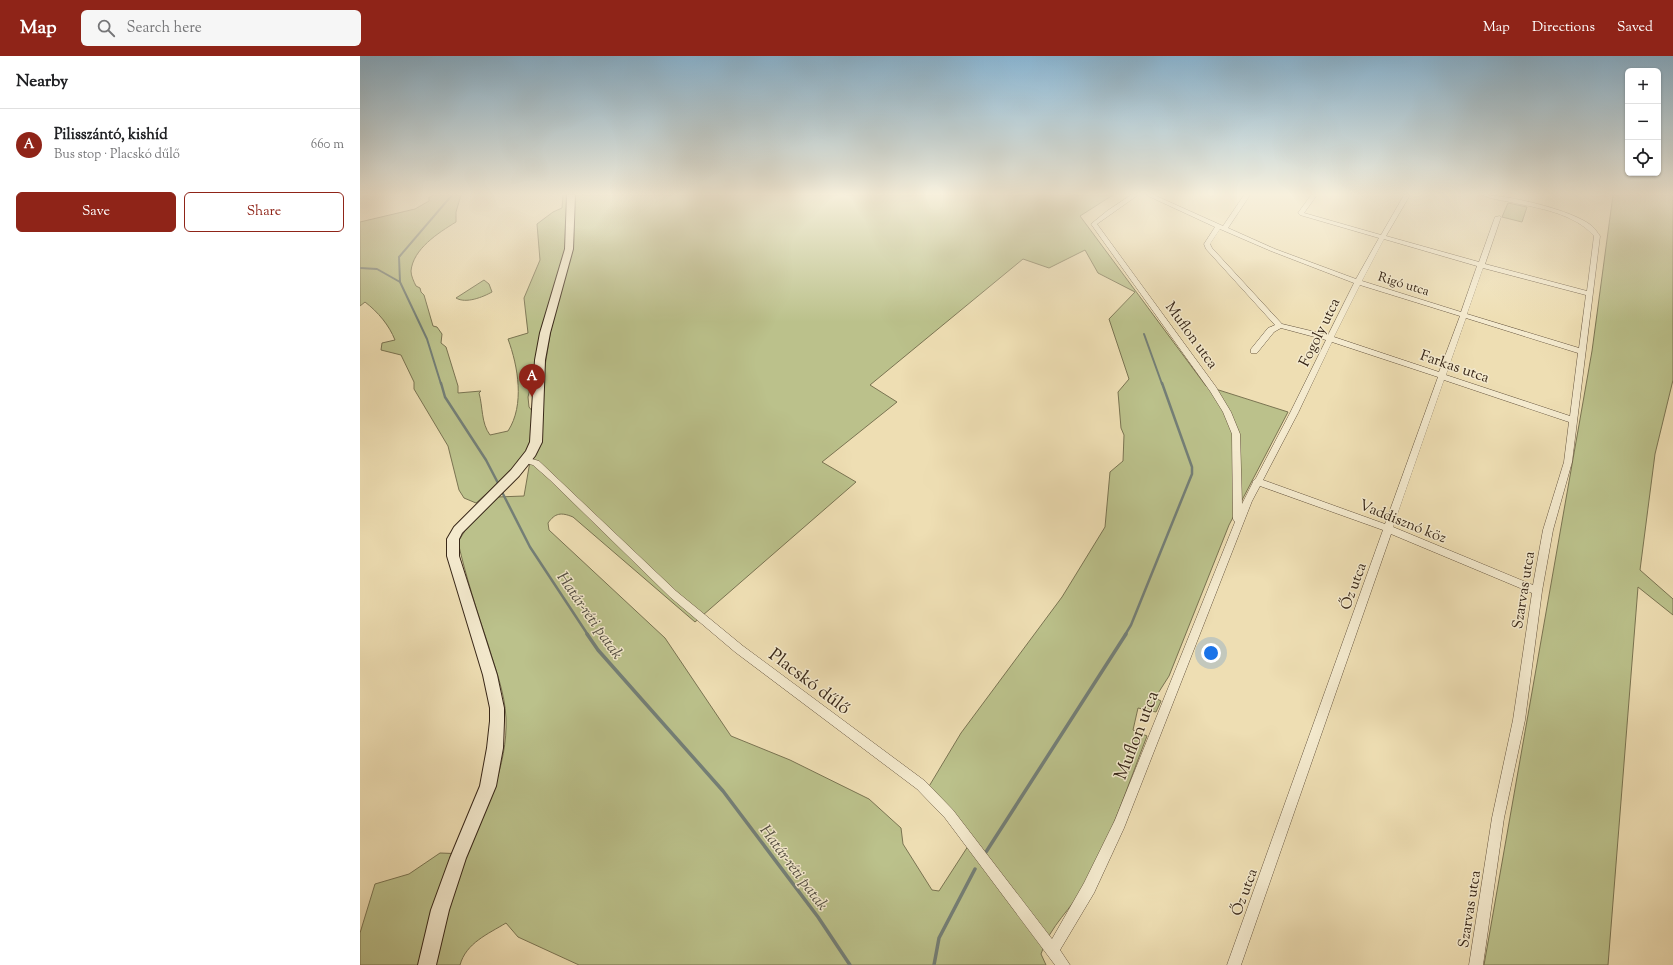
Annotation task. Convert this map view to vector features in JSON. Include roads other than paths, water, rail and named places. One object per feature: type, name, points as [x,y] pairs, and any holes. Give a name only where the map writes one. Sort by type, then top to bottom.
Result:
[{"type":"street","points":[[427,965],[440,910],[458,858],[488,786],[495,748],[497,708],[490,675],[452,556],[453,539],[458,530],[500,488],[525,460],[536,442],[540,360],[545,333],[569,249],[569,237]]},
{"type":"street","name":"Muflon utca","points":[[1104,237],[1227,412],[1236,434],[1238,524]]},
{"type":"street","points":[[1212,237],[1207,244],[1209,249],[1280,326],[1271,330],[1254,351]]},
{"type":"street","name":"Rigó utca","points":[[1245,237],[1273,250],[1358,282],[1581,351]]},
{"type":"street","name":"Fogoly utca","points":[[1257,481],[1294,413],[1329,338],[1382,237]]},
{"type":"street","points":[[1383,237],[1589,294]]},
{"type":"street","name":"Őz utca","points":[[1234,965],[1491,237]]},
{"type":"street","name":"Szarvas utca","points":[[1476,965],[1498,818],[1519,720],[1537,591],[1548,530],[1568,462],[1581,351],[1597,237]]},
{"type":"street","name":"Farkas utca","points":[[1280,326],[1329,338],[1573,420]]},
{"type":"street","name":"Placskó dűlő","points":[[525,460],[536,463],[553,478],[673,594],[733,644],[921,785],[949,814],[1063,965]]},
{"type":"street","name":"Muflon utca","points":[[1052,952],[1089,888],[1120,824],[1238,524],[1257,481]]},
{"type":"street","name":"Vaddisznó köz","points":[[1257,481],[1389,529],[1537,591]]},
{"type":"waterway","points":[[400,282],[399,257],[416,237]]},
{"type":"waterway","points":[[360,268],[377,269],[400,282]]},
{"type":"waterway","name":"Határ-réti patak","points":[[400,282],[427,339],[441,384]]},
{"type":"waterway","points":[[1144,334],[1162,384]]},
{"type":"waterway","name":"Határ-réti patak","points":[[441,383],[445,397],[486,460],[499,485]]},
{"type":"waterway","points":[[1125,635],[1131,625],[1192,474],[1192,467],[1162,383]]},
{"type":"waterway","name":"Határ-réti patak","points":[[501,490],[530,547],[588,635]]},
{"type":"waterway","name":"Határ-réti patak","points":[[587,634],[598,650],[723,791],[818,917],[850,965]]},
{"type":"waterway","points":[[986,852],[1126,634]]},
{"type":"waterway","points":[[934,965],[939,938],[975,869]]},
{"type":"place","name":"Pilisszántó, kishíd","points":[[532,397]]}]
